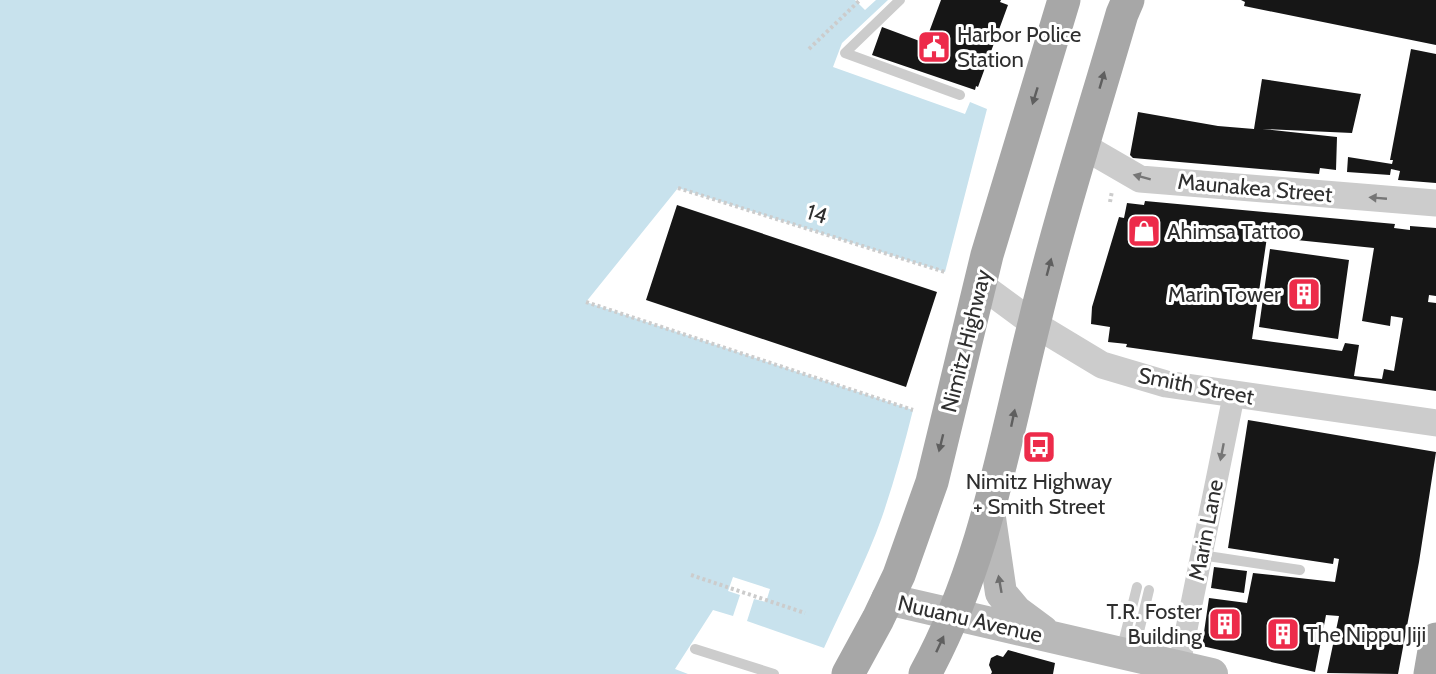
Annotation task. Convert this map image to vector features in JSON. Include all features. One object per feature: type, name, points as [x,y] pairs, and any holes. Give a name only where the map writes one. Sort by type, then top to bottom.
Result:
[{"type":"main road","name":"Nimitz Highway","points":[[853,670],[887,599],[932,482],[987,255],[1064,0]]},
{"type":"main road","points":[[926,674],[966,583],[989,511],[1034,324],[1083,146],[1128,0]]},
{"type":"main road","name":"Nuuanu Avenue","points":[[989,511],[1001,593],[1016,611],[1054,638]]},
{"type":"main road","name":"Nuuanu Avenue","points":[[887,599],[1054,638],[1136,660],[1179,666],[1212,674]]},
{"type":"main road","points":[[1430,674],[1436,639]]},
{"type":"street","name":"Maunakea Street","points":[[1083,146],[1140,179],[1436,203]]},
{"type":"street","name":"Smith Street","points":[[981,285],[1034,324],[1102,365],[1166,384],[1436,423]]},
{"type":"street","name":"Marin Lane","points":[[1179,666],[1234,394]]},
{"type":"lane","points":[[900,0],[845,53],[960,95]]},
{"type":"lane","points":[[1201,555],[1300,570]]},
{"type":"lane","points":[[1136,660],[1137,587]]},
{"type":"lane","points":[[1136,660],[1149,590]]},
{"type":"lane","points":[[695,649],[774,674]]},
{"type":"path","points":[[809,49],[860,0]]},
{"type":"path","name":"14","points":[[678,188],[945,272]]},
{"type":"path","points":[[586,302],[913,410]]},
{"type":"path","points":[[691,575],[805,613]]},
{"type":"water","points":[[0,0],[855,0],[865,10],[876,0],[888,0],[842,43],[833,67],[965,114],[970,102],[987,109],[945,272],[678,188],[586,302],[913,410],[899,464],[876,534],[824,648],[747,621],[754,599],[766,602],[770,589],[733,577],[728,591],[740,595],[733,616],[713,610],[675,669],[688,674],[0,674]]},
{"type":"building","name":"Harbor Police Station","points":[[941,0],[1001,0],[1000,2],[1008,5],[975,90],[872,55],[882,27],[925,43]]},
{"type":"building","points":[[1241,0],[1436,0],[1436,45],[1244,6],[1245,2]]},
{"type":"building","points":[[1411,49],[1436,54],[1436,183],[1398,180],[1400,171],[1391,169],[1390,175],[1347,172],[1348,157],[1392,164],[1393,160],[1390,160]]},
{"type":"building","points":[[1262,79],[1361,94],[1352,133],[1262,129],[1337,137],[1336,170],[1320,168],[1319,174],[1133,158],[1130,155],[1138,112],[1218,126],[1254,129]]},
{"type":"building","points":[[1145,201],[1395,224],[1394,228],[1410,230],[1410,226],[1436,228],[1436,296],[1429,295],[1428,302],[1436,303],[1436,391],[1126,347],[1127,344],[1108,342],[1110,327],[1091,324],[1092,307],[1119,217],[1124,218],[1127,203],[1144,205]],"holes":[[[1267,237],[1374,248],[1362,321],[1390,326],[1391,316],[1403,318],[1394,371],[1384,369],[1382,379],[1354,376],[1359,345],[1345,343],[1342,351],[1252,339]]]},
{"type":"building","points":[[677,205],[937,292],[906,387],[646,300]]},
{"type":"building","name":"Marin Tower","points":[[1270,249],[1349,260],[1338,339],[1259,327]]},
{"type":"building","points":[[1248,420],[1436,452],[1419,562],[1398,674],[1327,673],[1339,616],[1326,615],[1315,672],[1202,646],[1209,598],[1247,603],[1253,573],[1335,582],[1339,559],[1334,558],[1333,564],[1228,548]]},
{"type":"building","points":[[1214,567],[1247,571],[1244,593],[1211,588]]},
{"type":"building","points":[[1008,650],[1055,663],[1053,674],[991,674],[989,665],[991,658],[997,655],[1003,657]]},
{"type":"place","name":"Harbor Police Station","points":[[934,47]]},
{"type":"place","name":"Ahimsa Tattoo","points":[[1144,231]]},
{"type":"place","name":"Marin Tower","points":[[1304,294]]},
{"type":"place","name":"Nimitz Highway + Smith Street","points":[[1039,447]]},
{"type":"place","name":"T.R. Foster Building","points":[[1225,624]]},
{"type":"place","name":"The Nippu Jiji","points":[[1283,634]]}]
